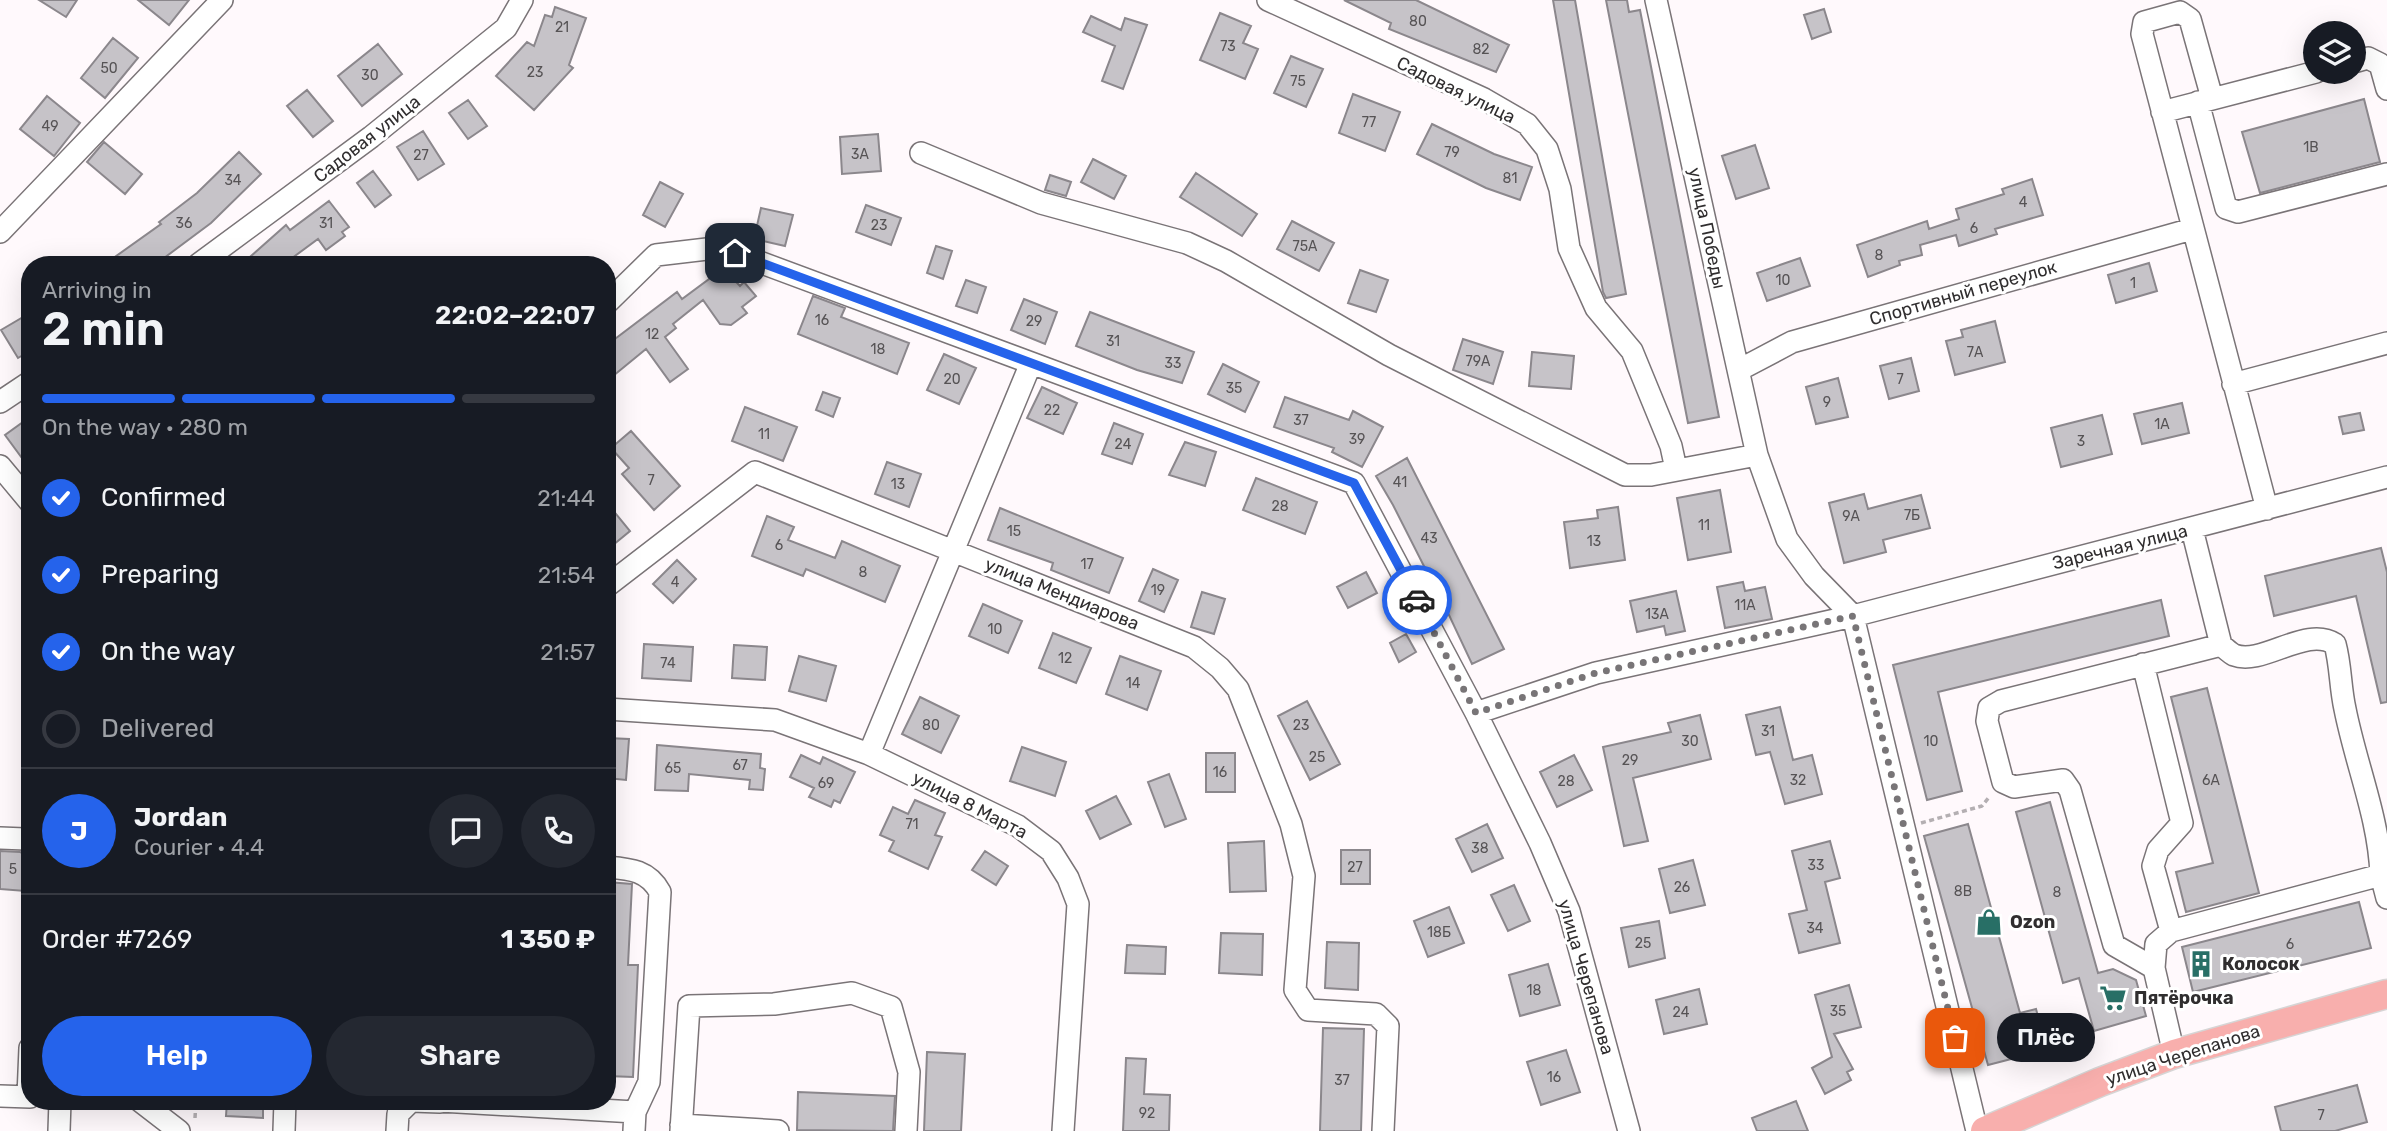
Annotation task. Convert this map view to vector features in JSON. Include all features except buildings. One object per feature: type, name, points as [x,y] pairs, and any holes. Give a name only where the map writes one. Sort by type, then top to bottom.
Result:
[{"type":"main road","name":"улица Черепанова","points":[[1985,1131],[2100,1082],[2175,1054],[2387,994]]},
{"type":"street","points":[[0,232],[222,0]]},
{"type":"street","name":"Садовая улица","points":[[210,256],[371,137],[506,28],[522,0]]},
{"type":"street","name":"Садовая улица","points":[[1268,0],[1484,99],[1527,124],[1547,149],[1560,188],[1569,248],[1596,308],[1632,351],[1671,446],[1676,469]]},
{"type":"street","name":"улица Победы","points":[[1657,0],[1757,455],[1787,539],[1814,576],[1853,616]]},
{"type":"street","points":[[2267,509],[2142,34],[2144,22],[2180,12],[2190,19],[2226,208],[2238,212],[2387,174]]},
{"type":"street","points":[[2366,59],[2381,64],[2387,89]]},
{"type":"street","points":[[2162,111],[2303,75]]},
{"type":"street","points":[[921,153],[1041,203],[1187,243],[1226,261],[1390,355],[1625,475],[1651,475],[1757,455]]},
{"type":"street","name":"Спортивный переулок","points":[[1738,370],[1792,342],[2192,229]]},
{"type":"street","name":"улица Черепанова","points":[[616,294],[656,254],[707,249],[735,253],[1354,483],[1476,713],[1540,843],[1569,911],[1629,1131]]},
{"type":"street","points":[[2233,384],[2387,343]]},
{"type":"street","points":[[869,754],[1031,363]]},
{"type":"street","points":[[0,402],[21,388]]},
{"type":"street","points":[[0,466],[21,491]]},
{"type":"street","name":"улица Мендиарова","points":[[616,579],[755,472],[1194,648],[1220,667],[1238,689],[1291,824],[1304,876],[1295,990],[1308,1010],[1376,1014],[1388,1026],[1384,1131]]},
{"type":"street","name":"Заречная улица","points":[[1476,713],[1596,673],[1853,616],[2387,477]]},
{"type":"street","points":[[2192,529],[2221,645],[2234,655],[2247,656],[2314,639],[2327,639],[2336,644],[2344,707],[2380,844],[2387,898]]},
{"type":"street","points":[[1853,616],[1977,1131]]},
{"type":"street","points":[[2154,968],[2115,945],[2070,790],[2063,780],[2014,787],[2003,782],[1987,721],[1989,708],[2001,701],[2221,645]]},
{"type":"street","points":[[2143,664],[2182,823],[2158,850],[2152,866],[2171,931]]},
{"type":"street","name":"улица 8 Марта","points":[[616,710],[775,720],[869,754],[1018,825],[1051,851],[1068,878],[1078,904],[1063,1131]]},
{"type":"street","points":[[0,838],[21,839]]},
{"type":"street","points":[[587,1110],[634,1122],[649,1082],[660,891],[653,879],[633,869],[616,868]]},
{"type":"street","points":[[2175,1054],[2154,968],[2156,944],[2171,931],[2384,874]]},
{"type":"street","points":[[778,1131],[681,1128],[689,1006],[774,1004],[852,993],[891,1007],[909,1072],[906,1131]]},
{"type":"street","points":[[0,1096],[21,1096]]},
{"type":"street","points":[[59,1131],[60,1110]]},
{"type":"street","points":[[157,1110],[187,1126]]},
{"type":"street","points":[[284,1131],[285,1110]]},
{"type":"street","points":[[397,1131],[398,1114],[402,1110]]},
{"type":"path","points":[[1905,828],[1982,806],[2003,782]]},
{"type":"way so far","points":[[1417,600],[1476,713],[1596,673],[1853,616],[1955,1038]]},
{"type":"place","name":"Ozon","points":[[1989,922]]},
{"type":"place","name":"Колосок","points":[[2201,964]]},
{"type":"place","name":"Пятёрочка","points":[[2113,998]]},
{"type":"place","name":"Плёс","points":[[1955,1038]]},
{"type":"route","points":[[735,253],[1354,483],[1417,600]]}]
